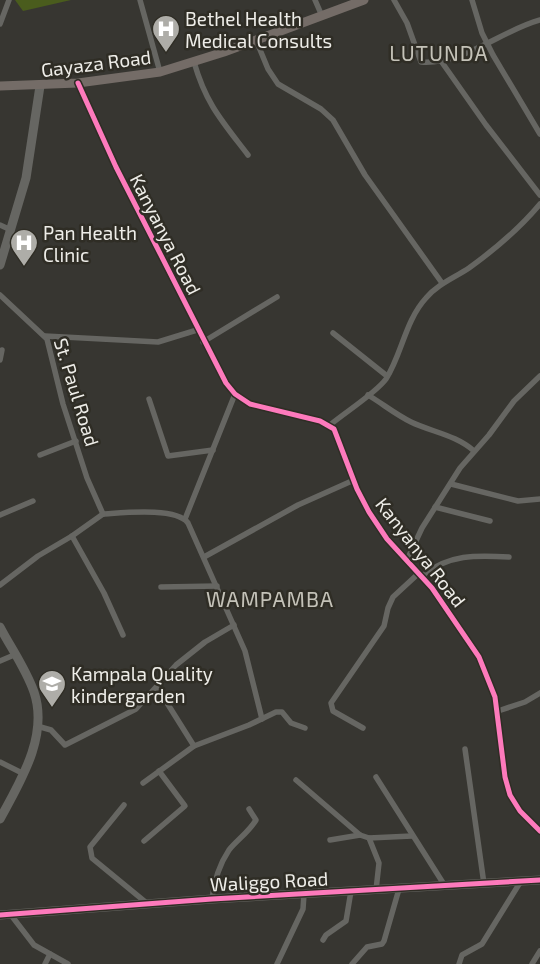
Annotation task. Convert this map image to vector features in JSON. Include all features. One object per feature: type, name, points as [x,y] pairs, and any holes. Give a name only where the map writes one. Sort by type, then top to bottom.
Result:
[{"type":"main road","name":"Gayaza Road","points":[[0,86],[78,84],[160,72],[194,62],[364,0]]},
{"type":"street","points":[[0,24],[9,0]]},
{"type":"street","points":[[140,0],[160,72]]},
{"type":"street","points":[[315,0],[322,16]]},
{"type":"street","points":[[394,0],[407,23],[418,58],[424,62],[441,61],[488,43],[515,28],[540,20]]},
{"type":"street","points":[[472,0],[488,43],[540,134]]},
{"type":"street","points":[[256,40],[268,69],[278,84],[321,109],[333,120],[365,175],[442,283]]},
{"type":"street","points":[[441,61],[486,125],[540,195]]},
{"type":"street","points":[[194,62],[208,102],[248,155]]},
{"type":"street","name":"Kanyanya Road","points":[[78,84],[116,167],[197,330],[226,383],[235,394],[250,404],[330,425],[337,435],[362,500],[379,528],[420,574],[479,657],[491,683],[498,711],[507,786],[514,802],[539,828]]},
{"type":"street","points":[[1,261],[27,169],[40,86]]},
{"type":"street","points":[[330,425],[368,395],[387,376],[417,308],[442,283],[469,268],[485,255],[518,227],[540,204]]},
{"type":"street","points":[[0,225],[11,230]]},
{"type":"street","name":"St. Paul Road","points":[[0,295],[45,336],[50,346],[58,387],[87,478],[103,514]]},
{"type":"street","points":[[204,342],[277,297]]},
{"type":"street","points":[[45,336],[158,342],[197,330]]},
{"type":"street","points":[[333,334],[387,376]]},
{"type":"street","points":[[0,360],[2,350]]},
{"type":"street","points":[[407,560],[416,538],[460,468],[489,436],[514,401],[540,376]]},
{"type":"street","points":[[235,394],[185,519],[234,625],[244,651],[262,719]]},
{"type":"street","points":[[368,395],[402,417],[427,429],[461,441],[474,451]]},
{"type":"street","points":[[149,399],[168,456],[213,450]]},
{"type":"street","points":[[40,455],[76,441]]},
{"type":"street","points":[[204,557],[298,505],[354,480]]},
{"type":"street","points":[[451,484],[518,501],[540,499]]},
{"type":"street","points":[[0,515],[33,501]]},
{"type":"street","points":[[435,507],[490,521]]},
{"type":"street","points":[[0,585],[38,556],[72,536],[103,514],[158,513],[185,519]]},
{"type":"street","points":[[72,536],[104,593],[123,634]]},
{"type":"street","points":[[363,728],[332,711],[331,704],[384,626],[388,608],[393,597],[420,574],[439,564],[460,557],[483,555],[509,557]]},
{"type":"street","points":[[161,587],[217,586]]},
{"type":"street","points":[[37,726],[51,730],[65,745],[123,717],[141,704],[176,665],[196,648],[234,625]]},
{"type":"street","points":[[0,627],[34,691],[37,703],[37,726],[34,748],[0,819]]},
{"type":"street","points":[[0,661],[14,655]]},
{"type":"street","points":[[157,688],[194,746]]},
{"type":"street","points":[[498,711],[540,694]]},
{"type":"street","points":[[143,783],[194,746],[280,711],[291,723],[305,728]]},
{"type":"street","points":[[465,749],[484,884]]},
{"type":"street","points":[[0,762],[22,773]]},
{"type":"street","points":[[144,841],[185,806],[159,771]]},
{"type":"street","points":[[376,777],[445,886]]},
{"type":"street","points":[[296,780],[360,835],[369,838],[412,836]]},
{"type":"street","points":[[124,805],[90,847],[90,852],[92,858],[148,904]]},
{"type":"street","points":[[212,899],[214,884],[221,866],[230,850],[256,820],[249,810]]},
{"type":"street","points":[[330,840],[360,835]]},
{"type":"street","points":[[369,838],[379,863],[376,890]]},
{"type":"street","name":"Waliggo Road","points":[[0,915],[212,899],[540,880]]},
{"type":"street","points":[[459,964],[462,955],[482,944],[521,881]]},
{"type":"street","points":[[352,964],[367,947],[382,944],[384,941],[399,889]]},
{"type":"street","points":[[323,940],[326,935],[346,921],[351,891]]},
{"type":"street","points":[[277,964],[303,908],[304,894]]},
{"type":"street","points":[[11,915],[30,940],[68,964]]},
{"type":"street","points":[[532,964],[540,951]]},
{"type":"street","points":[[45,964],[50,954]]},
{"type":"green space","points":[[15,0],[71,0],[23,11]]},
{"type":"cycle path","points":[[78,83],[116,167],[226,383],[235,394],[250,404],[320,421],[334,429],[357,489],[369,512],[387,539],[432,588],[479,657],[495,697],[505,777],[510,795],[520,811],[540,831]]},
{"type":"cycle path","points":[[0,915],[212,899],[540,880]]},
{"type":"place","name":"Bethel Health Medical Consults","points":[[166,53]]},
{"type":"place","name":"Pan Health Clinic","points":[[24,267]]},
{"type":"place","name":"Kampala Quality kindergarden","points":[[52,708]]},
{"type":"district","name":"LUTUNDA","points":[[439,52]]},
{"type":"district","name":"WAMPAMBA","points":[[270,598]]}]
